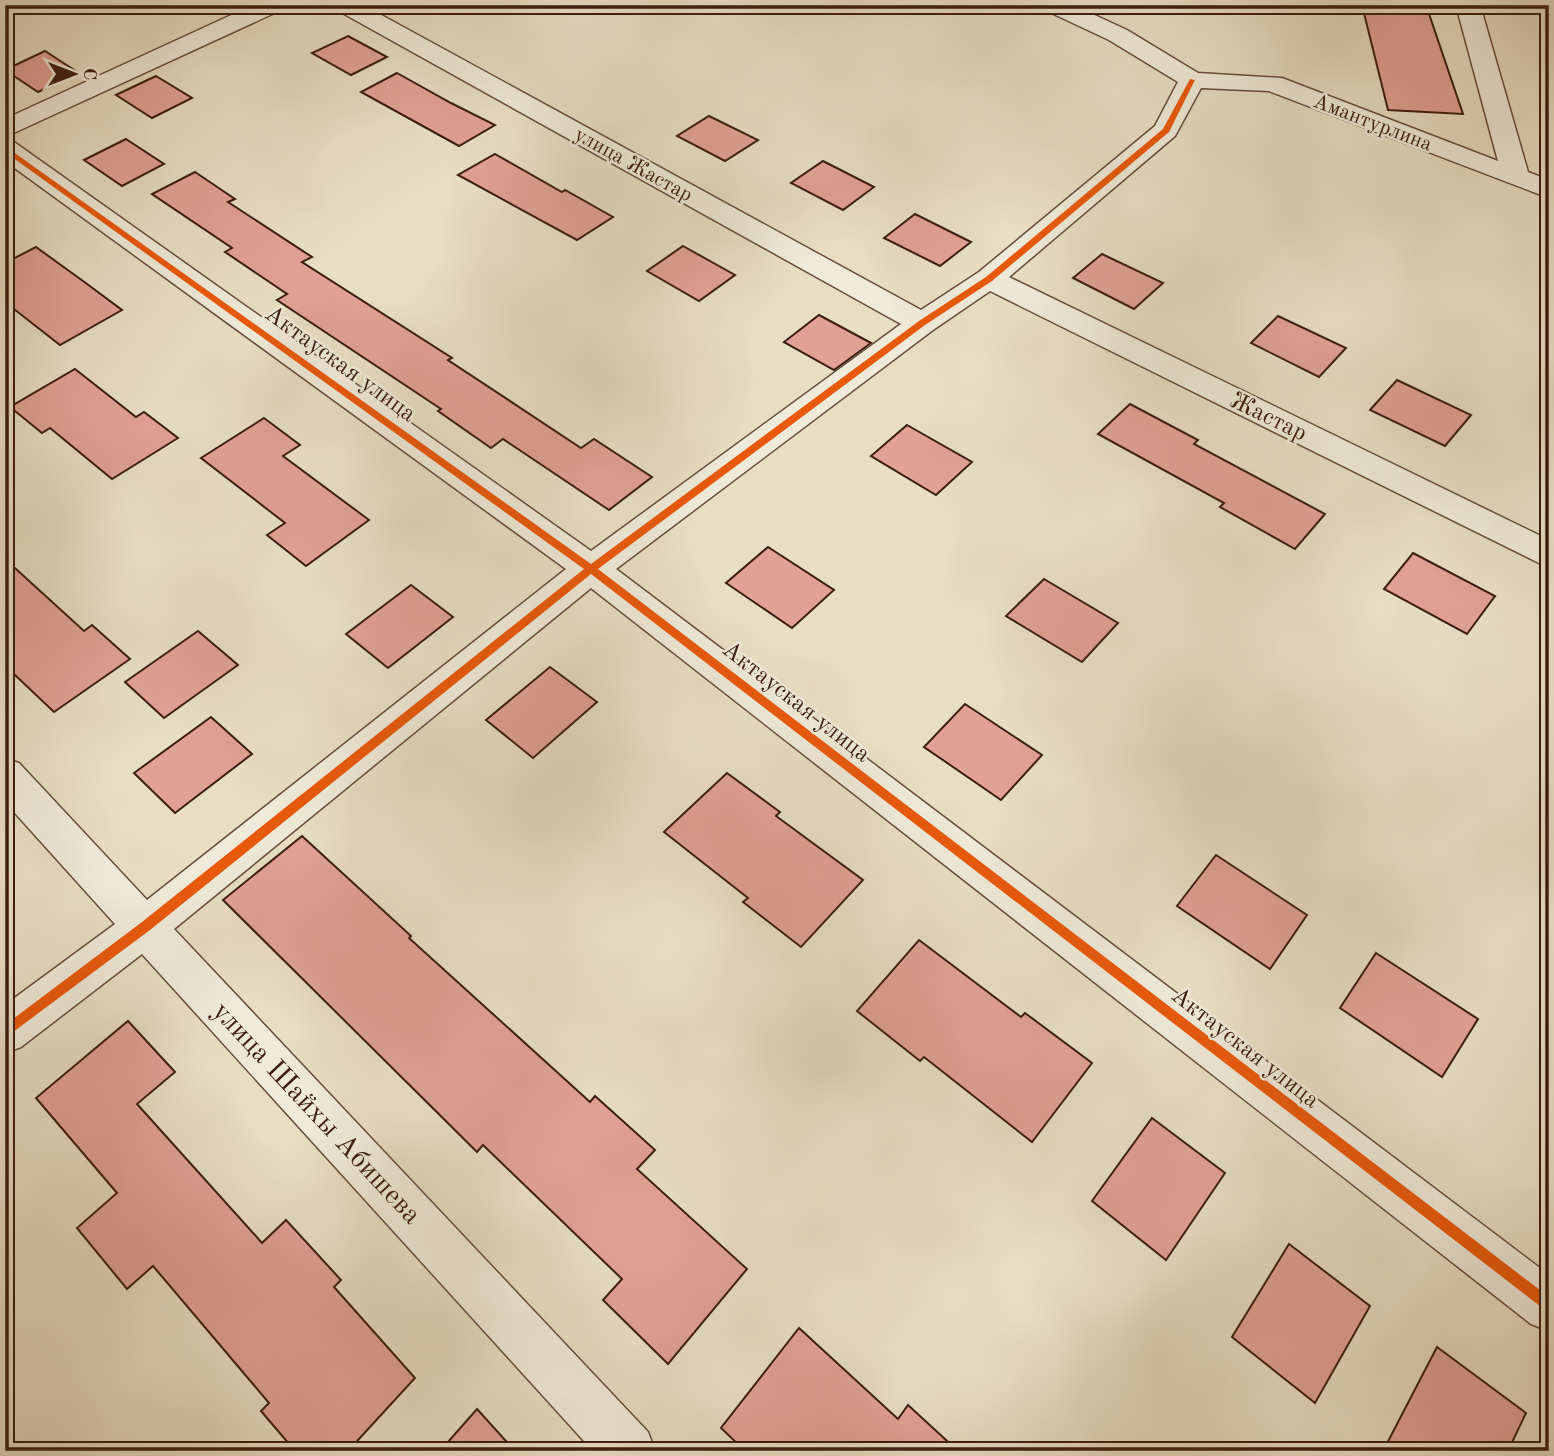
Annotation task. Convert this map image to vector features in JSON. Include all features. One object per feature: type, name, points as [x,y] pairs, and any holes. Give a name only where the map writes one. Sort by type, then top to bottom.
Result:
[{"type":"street","points":[[5,129],[273,5]]},
{"type":"street","name":"улица Жастар","points":[[345,5],[922,323]]},
{"type":"street","points":[[5,1032],[146,926],[591,569],[922,323],[989,279],[1166,130],[1192,80],[1118,35],[1053,5]]},
{"type":"street","points":[[1468,5],[1516,177]]},
{"type":"street","name":"Амантурлина","points":[[1192,80],[1273,83],[1549,190]]},
{"type":"street","name":"Актауская улица","points":[[5,148],[591,569],[1549,1306]]},
{"type":"street","name":"Жастар","points":[[989,279],[1549,555]]},
{"type":"street","name":"улица Шайхы Абишева","points":[[5,775],[629,1451]]},
{"type":"building","points":[[1362,5],[1426,5],[1463,114],[1388,110]]},
{"type":"building","points":[[348,36],[387,57],[351,75],[312,53]]},
{"type":"building","points":[[45,51],[79,73],[38,92],[5,70]]},
{"type":"building","points":[[397,73],[495,125],[459,146],[361,92]]},
{"type":"building","points":[[156,76],[192,98],[152,118],[116,95]]},
{"type":"building","points":[[709,116],[758,140],[725,161],[677,136]]},
{"type":"building","points":[[126,139],[164,164],[122,186],[84,160]]},
{"type":"building","points":[[495,154],[613,217],[577,240],[458,175]]},
{"type":"building","points":[[823,161],[874,187],[843,210],[791,183]]},
{"type":"building","points":[[195,172],[235,199],[228,202],[312,257],[302,262],[452,358],[448,360],[581,448],[594,439],[652,477],[609,510],[503,439],[491,448],[438,411],[441,409],[277,300],[287,294],[225,252],[232,248],[152,194]]},
{"type":"building","points":[[915,214],[971,242],[940,266],[884,238]]},
{"type":"building","points":[[683,246],[735,275],[699,301],[647,271]]},
{"type":"building","points":[[36,247],[122,310],[60,345],[5,302],[5,263]]},
{"type":"building","points":[[1102,254],[1163,283],[1134,309],[1073,278]]},
{"type":"building","points":[[819,315],[871,343],[834,370],[784,342]]},
{"type":"building","points":[[1278,316],[1346,348],[1319,377],[1251,343]]},
{"type":"building","points":[[75,369],[136,417],[144,412],[178,438],[112,479],[50,428],[42,433],[10,407]]},
{"type":"building","points":[[1397,380],[1471,415],[1445,446],[1370,410]]},
{"type":"building","points":[[1130,404],[1198,440],[1194,444],[1325,514],[1295,549],[1220,507],[1224,503],[1098,434]]},
{"type":"building","points":[[264,418],[300,445],[283,456],[369,520],[306,566],[267,535],[285,523],[201,458]]},
{"type":"building","points":[[907,425],[972,462],[936,495],[871,456]]},
{"type":"building","points":[[768,547],[834,590],[792,628],[726,583]]},
{"type":"building","points":[[1413,553],[1495,596],[1467,634],[1384,589]]},
{"type":"building","points":[[5,559],[84,631],[92,625],[130,659],[54,712],[15,675],[5,675]]},
{"type":"building","points":[[1044,579],[1118,623],[1082,662],[1006,616]]},
{"type":"building","points":[[411,585],[453,617],[388,668],[346,634]]},
{"type":"building","points":[[198,631],[238,665],[164,718],[125,682]]},
{"type":"building","points":[[550,667],[597,702],[533,758],[486,720]]},
{"type":"building","points":[[965,704],[1042,755],[1001,800],[924,747]]},
{"type":"building","points":[[211,717],[252,754],[175,813],[134,773]]},
{"type":"building","points":[[727,773],[780,812],[776,816],[863,880],[801,947],[743,902],[748,898],[664,832]]},
{"type":"building","points":[[302,836],[411,936],[409,938],[590,1102],[595,1096],[655,1150],[637,1169],[747,1269],[668,1364],[603,1300],[622,1279],[483,1145],[477,1152],[223,900]]},
{"type":"building","points":[[1216,855],[1307,915],[1270,969],[1177,906]]},
{"type":"building","points":[[919,940],[1021,1017],[1025,1013],[1092,1063],[1032,1142],[924,1057],[920,1061],[857,1011]]},
{"type":"building","points":[[1376,953],[1478,1019],[1442,1077],[1340,1008]]},
{"type":"building","points":[[128,1021],[175,1072],[137,1104],[262,1243],[286,1220],[341,1280],[334,1287],[415,1378],[348,1451],[295,1451],[261,1411],[269,1403],[153,1266],[127,1289],[77,1228],[117,1193],[36,1098]]},
{"type":"building","points":[[1152,1118],[1225,1173],[1166,1260],[1092,1201]]},
{"type":"building","points":[[1289,1244],[1370,1306],[1315,1403],[1232,1337]]},
{"type":"building","points":[[799,1328],[898,1419],[908,1405],[958,1451],[745,1451],[721,1428]]},
{"type":"building","points":[[1437,1347],[1526,1413],[1508,1451],[1383,1451]]},
{"type":"building","points":[[477,1409],[515,1451],[440,1451]]},
{"type":"cycle path","points":[[5,1032],[146,926],[591,569],[922,323],[989,279],[1166,130],[1192,80]]},
{"type":"cycle path","points":[[5,148],[591,569],[1549,1306]]}]
